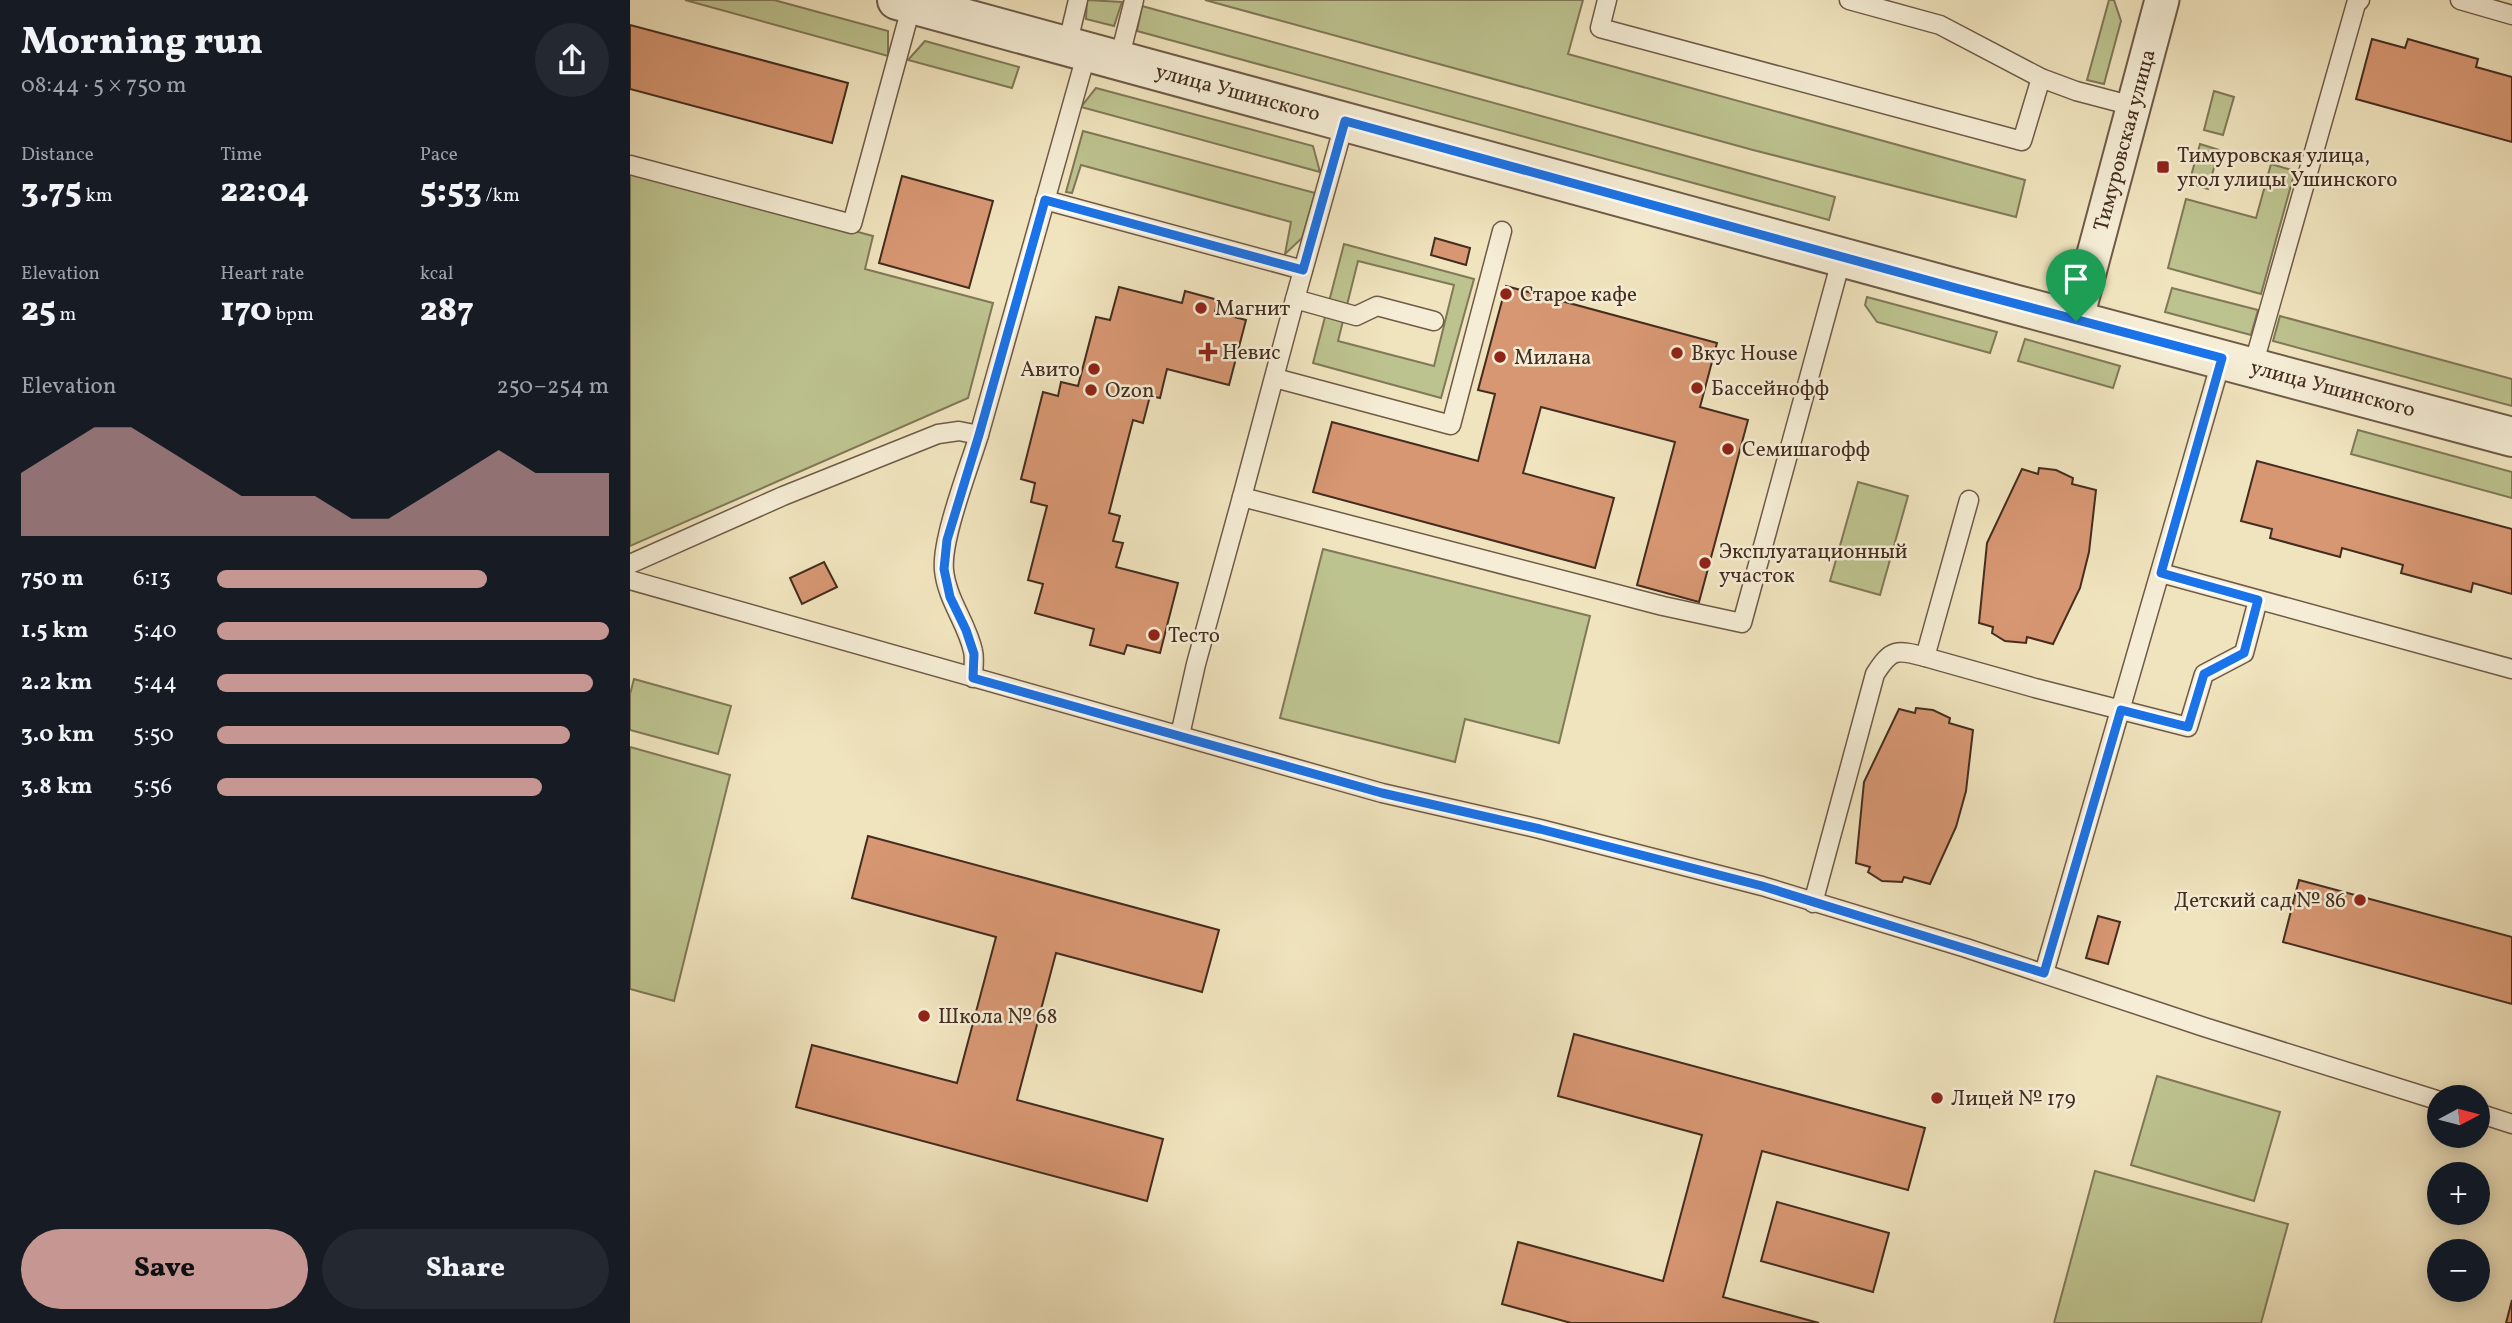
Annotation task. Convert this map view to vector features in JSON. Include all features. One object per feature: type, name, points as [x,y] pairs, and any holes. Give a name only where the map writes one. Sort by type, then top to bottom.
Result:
[{"type":"street","name":"Тимуровская улица","points":[[2076,321],[2162,0]]},
{"type":"street","name":"улица Ушинского","points":[[904,2],[2512,437]]},
{"type":"lane","points":[[1078,0],[1091,53]]},
{"type":"lane","points":[[973,678],[974,654],[950,597],[944,569],[947,540],[1045,200],[1091,53],[1135,0]]},
{"type":"lane","points":[[1607,0],[1600,29],[2022,141],[2041,78]]},
{"type":"lane","points":[[1849,0],[1940,25],[2041,78],[2076,91],[2133,106]]},
{"type":"lane","points":[[2044,973],[2161,573],[2238,362],[2356,4],[2360,0]]},
{"type":"lane","points":[[2460,0],[2512,15]]},
{"type":"lane","points":[[630,165],[852,224],[904,2]]},
{"type":"lane","points":[[1180,735],[1196,664],[1275,378],[1294,299],[1345,121]]},
{"type":"lane","points":[[1045,200],[1303,270]]},
{"type":"lane","points":[[1275,378],[1451,425],[1502,231]]},
{"type":"lane","points":[[1242,497],[1663,606],[1742,623],[1842,257]]},
{"type":"lane","points":[[1294,299],[1356,316],[1377,306],[1434,321]]},
{"type":"lane","points":[[630,564],[783,496],[938,433],[959,431],[979,435]]},
{"type":"lane","points":[[1925,657],[1969,500]]},
{"type":"lane","points":[[2161,573],[2512,669]]},
{"type":"lane","points":[[630,580],[1382,793],[1540,829],[1762,886],[2044,973],[2204,1027],[2427,1097]]},
{"type":"lane","points":[[1813,903],[1875,674],[1886,656],[1902,650],[2188,727],[2204,674],[2244,653],[2258,600]]},
{"type":"lane","points":[[2490,1117],[2512,1124]]},
{"type":"green space","points":[[685,0],[774,0],[888,31],[888,56]]},
{"type":"green space","points":[[1087,0],[1122,2],[1114,26],[1086,19]]},
{"type":"green space","points":[[1205,0],[1583,0],[1568,54],[2025,180],[2016,217],[1753,150]]},
{"type":"green space","points":[[2109,0],[2114,0],[2121,21],[2104,84],[2087,80]]},
{"type":"green space","points":[[1142,6],[1835,197],[1829,220],[1137,31]]},
{"type":"green space","points":[[925,41],[1019,67],[1012,88],[908,60]]},
{"type":"green space","points":[[1096,88],[1313,146],[1320,172],[1081,107]]},
{"type":"green space","points":[[2214,91],[2234,97],[2223,135],[2204,130]]},
{"type":"green space","points":[[1083,131],[1315,193],[1302,238],[1285,254],[1291,222],[1081,165],[1072,193],[1066,192]]},
{"type":"green space","points":[[2200,144],[2219,150],[2208,189],[2189,183]]},
{"type":"green space","points":[[2271,164],[2295,171],[2261,294],[2168,268],[2186,199],[2256,218]]},
{"type":"green space","points":[[630,171],[873,236],[865,269],[993,303],[968,398],[630,546]]},
{"type":"green space","points":[[1344,244],[1474,279],[1441,398],[1313,363]],"holes":[[[1358,261],[1454,285],[1434,366],[1338,341]]]},
{"type":"green space","points":[[2172,288],[2258,310],[2251,335],[2165,312]]},
{"type":"green space","points":[[1867,297],[1997,332],[1990,353],[1877,322],[1865,305]]},
{"type":"green space","points":[[2280,316],[2512,379],[2512,406],[2273,341]]},
{"type":"green space","points":[[2025,339],[2120,366],[2113,388],[2018,361]]},
{"type":"green space","points":[[2358,430],[2512,472],[2512,498],[2351,454]]},
{"type":"green space","points":[[1858,482],[1908,496],[1880,595],[1830,581]]},
{"type":"green space","points":[[1323,549],[1590,616],[1559,743],[1465,719],[1455,762],[1280,718]]},
{"type":"green space","points":[[634,679],[731,706],[718,754],[630,730],[630,694]]},
{"type":"green space","points":[[630,747],[730,775],[674,1001],[630,989]]},
{"type":"green space","points":[[2157,1076],[2280,1112],[2254,1201],[2131,1165]]},
{"type":"green space","points":[[2095,1171],[2288,1224],[2261,1323],[2054,1323]]},
{"type":"building","points":[[630,25],[848,83],[832,143],[630,89]]},
{"type":"building","points":[[2372,39],[2405,48],[2408,39],[2478,59],[2476,67],[2512,77],[2512,142],[2356,99]]},
{"type":"building","points":[[902,176],[993,201],[969,288],[879,263]]},
{"type":"building","points":[[1435,238],[1470,248],[1466,265],[1431,255]]},
{"type":"building","points":[[1506,286],[1717,343],[1700,407],[1748,420],[1699,602],[1637,585],[1675,442],[1541,407],[1523,473],[1614,498],[1595,568],[1313,492],[1332,422],[1478,461],[1495,394],[1478,390]]},
{"type":"building","points":[[1119,287],[1182,303],[1185,291],[1218,300],[1215,312],[1246,320],[1229,385],[1167,369],[1160,398],[1150,396],[1143,423],[1133,420],[1109,513],[1120,516],[1113,541],[1123,543],[1116,567],[1178,583],[1160,653],[1127,645],[1124,654],[1090,645],[1094,629],[1035,613],[1043,584],[1028,580],[1047,506],[1031,502],[1035,483],[1021,479],[1043,392],[1058,396],[1061,382],[1078,386],[1096,317],[1110,320]]},
{"type":"building","points":[[2257,461],[2512,529],[2512,594],[2473,583],[2471,592],[2401,573],[2403,565],[2342,548],[2340,557],[2270,538],[2272,529],[2241,521]]},
{"type":"building","points":[[2039,468],[2056,470],[2073,478],[2072,484],[2096,490],[2089,552],[2080,588],[2053,644],[2027,637],[2026,643],[2005,641],[1992,633],[1993,627],[1979,623],[1987,543],[2022,469],[2038,474]]},
{"type":"building","points":[[824,562],[837,587],[802,604],[790,578]]},
{"type":"building","points":[[1916,708],[1933,710],[1950,718],[1949,723],[1973,730],[1966,791],[1956,827],[1930,884],[1904,877],[1902,882],[1882,881],[1868,872],[1870,867],[1856,863],[1864,782],[1899,709],[1915,713]]},
{"type":"building","points":[[868,836],[1219,930],[1202,992],[1056,953],[1017,1100],[1163,1139],[1147,1201],[796,1107],[812,1045],[957,1083],[996,937],[852,898]]},
{"type":"building","points":[[2299,880],[2512,937],[2512,1004],[2283,942]]},
{"type":"building","points":[[2098,916],[2120,922],[2108,964],[2086,958]]},
{"type":"building","points":[[1574,1034],[1925,1128],[1908,1190],[1762,1151],[1723,1297],[1819,1323],[1571,1323],[1502,1304],[1518,1242],[1663,1281],[1702,1135],[1558,1096]]},
{"type":"building","points":[[1777,1202],[1889,1233],[1873,1292],[1761,1261]]},
{"type":"building","points":[[2512,1300],[2512,1323],[2506,1323]]},
{"type":"place","name":"Тимуровская улица, угол улицы Ушинского","points":[[2163,167]]},
{"type":"place","name":"Старое кафе","points":[[1506,294]]},
{"type":"place","name":"Магнит","points":[[1201,308]]},
{"type":"place","name":"Невис","points":[[1208,352]]},
{"type":"place","name":"Вкус House","points":[[1677,353]]},
{"type":"place","name":"Милана","points":[[1500,357]]},
{"type":"place","name":"Авито","points":[[1094,369]]},
{"type":"place","name":"Бассейнофф","points":[[1697,388]]},
{"type":"place","name":"Ozon","points":[[1091,390]]},
{"type":"place","name":"Семишагофф","points":[[1728,449]]},
{"type":"place","name":"Эксплуатационный участок","points":[[1705,563]]},
{"type":"place","name":"Тесто","points":[[1154,635]]},
{"type":"place","name":"Детский сад № 86","points":[[2360,900]]},
{"type":"place","name":"Школа № 68","points":[[924,1016]]},
{"type":"place","name":"Лицей № 179","points":[[1937,1098]]},
{"type":"route","points":[[1345,121],[2076,321],[2222,358],[2161,573],[2258,600],[2244,653],[2204,674],[2188,727],[2121,710],[2044,973],[1762,886],[1540,829],[1382,793],[973,678],[974,654],[950,597],[944,569],[947,540],[1045,200],[1303,270],[1345,121]]}]
